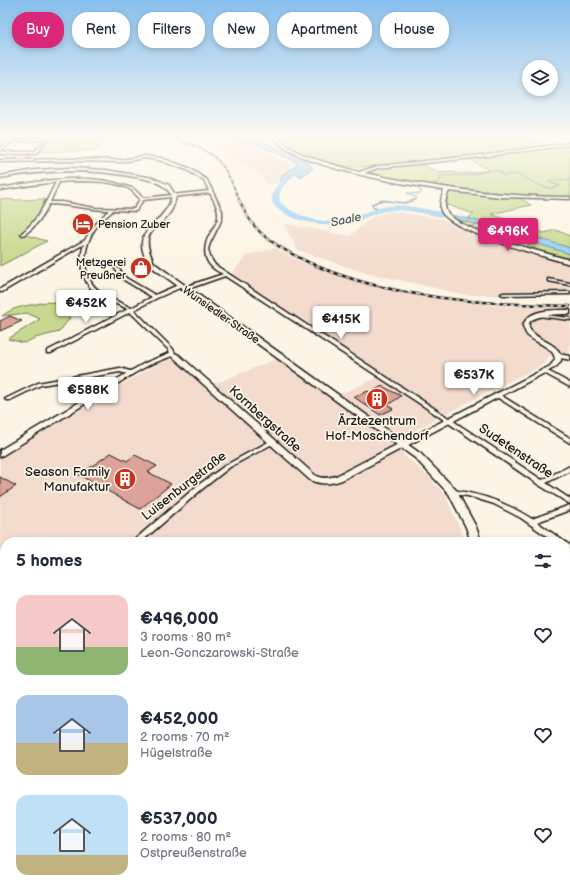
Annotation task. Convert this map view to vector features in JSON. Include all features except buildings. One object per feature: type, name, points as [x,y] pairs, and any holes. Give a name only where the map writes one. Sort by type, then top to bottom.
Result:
[{"type":"main road","points":[[144,178],[160,182],[167,186],[174,196]]},
{"type":"main road","name":"Wunsiedler Straße","points":[[174,196],[169,209],[150,228],[145,236],[144,250],[151,264],[182,288],[403,444],[433,470],[453,492],[474,537]]},
{"type":"street","points":[[142,199],[211,192],[205,180],[202,178]]},
{"type":"street","points":[[380,178],[446,189],[522,197],[570,198]]},
{"type":"street","points":[[0,189],[58,180],[95,181],[116,184],[137,192],[142,199]]},
{"type":"street","points":[[23,234],[38,221],[49,203],[58,180]]},
{"type":"street","points":[[446,189],[443,199],[443,210],[454,222],[479,233],[570,262]]},
{"type":"street","name":"Sudetenstraße","points":[[211,192],[220,216],[208,241],[206,254],[213,266],[224,275],[448,420],[570,502]]},
{"type":"street","points":[[49,203],[62,203],[95,209],[135,210],[142,199]]},
{"type":"street","name":"Kornbergstraße","points":[[112,209],[94,226],[88,240],[84,252],[84,278],[93,289],[131,310],[171,350],[172,354],[313,478],[321,481],[330,481],[339,478],[544,371],[556,364],[558,356]]},
{"type":"street","points":[[0,291],[88,240]]},
{"type":"street","points":[[68,251],[84,252]]},
{"type":"street","points":[[117,269],[125,279],[155,297]]},
{"type":"street","points":[[49,352],[155,297],[224,275]]},
{"type":"street","points":[[549,280],[570,284]]},
{"type":"street","points":[[503,294],[570,293]]},
{"type":"street","points":[[570,312],[537,315],[528,320],[526,330],[533,337],[554,350],[558,356],[570,358]]},
{"type":"street","points":[[537,315],[570,319]]},
{"type":"street","points":[[0,454],[146,364],[172,354]]},
{"type":"street","points":[[8,399],[28,389],[52,381],[120,370],[131,373]]},
{"type":"street","points":[[544,371],[570,385]]},
{"type":"street","points":[[497,395],[570,441]]},
{"type":"street","name":"Luisenburgstraße","points":[[142,537],[199,488],[228,466],[272,442]]},
{"type":"street","points":[[541,483],[570,468]]},
{"type":"street","points":[[453,492],[485,498],[532,521],[553,537]]},
{"type":"street","points":[[532,521],[570,507]]},
{"type":"shaded area","points":[[263,178],[281,178],[274,185],[267,184]]},
{"type":"shaded area","points":[[390,211],[442,219],[471,234],[570,265],[570,295],[466,295],[363,272],[298,250],[283,223],[350,236],[372,217]]},
{"type":"shaded area","points":[[275,248],[299,261],[350,279],[417,295],[499,306],[570,307],[570,356],[549,356],[543,365],[390,443],[427,475],[446,496],[463,537],[0,537],[0,459],[106,393],[171,357],[214,384],[284,356],[340,394],[384,375],[229,277],[246,256]]},
{"type":"green space","points":[[390,178],[570,178],[570,198],[518,197],[531,205],[491,214],[544,233],[556,230],[570,236],[570,248],[468,218],[474,214],[447,205],[448,193],[451,192],[480,194],[420,185]]},
{"type":"green space","points":[[0,199],[45,199],[37,219],[22,234],[47,241],[0,266]]},
{"type":"green space","points":[[462,220],[563,251],[570,254],[570,260],[527,247],[529,244],[477,225],[469,227],[462,224]]},
{"type":"green space","points":[[46,302],[58,303],[70,318],[59,332],[35,338],[24,343],[8,339],[40,319],[27,313],[2,316],[7,312],[23,306]]},
{"type":"water","points":[[281,178],[291,178],[276,193]]},
{"type":"water","points":[[422,211],[460,217],[515,231],[570,248],[570,254],[469,222]]},
{"type":"waterway","name":"Saale","points":[[286,178],[275,197],[278,204],[282,208],[307,220],[324,224],[351,221],[377,211],[390,208],[406,208],[445,215]]},
{"type":"waterway","points":[[429,186],[439,182],[440,178]]},
{"type":"waterway","points":[[524,178],[549,188],[560,186],[549,182],[549,180],[570,180]]},
{"type":"waterway","points":[[414,200],[417,198],[407,193],[420,194],[422,192],[418,189],[425,187]]},
{"type":"waterway","points":[[379,210],[373,207],[372,204],[381,200],[389,201]]},
{"type":"waterway","points":[[389,201],[404,203],[414,200]]},
{"type":"waterway","points":[[379,201],[389,201]]},
{"type":"railway","points":[[229,178],[240,201]]},
{"type":"railway","points":[[239,200],[254,226],[272,242],[284,250],[310,263],[372,285],[404,292],[471,301],[504,304],[570,306]]},
{"type":"place","name":"Pension Zuber","points":[[83,224]]},
{"type":"place","name":"Metzgerei Preußner","points":[[141,268]]},
{"type":"place","name":"Ärztezentrum Hof-Moschendorf","points":[[377,399]]},
{"type":"place","name":"Season Family Manufaktur","points":[[125,479]]}]
